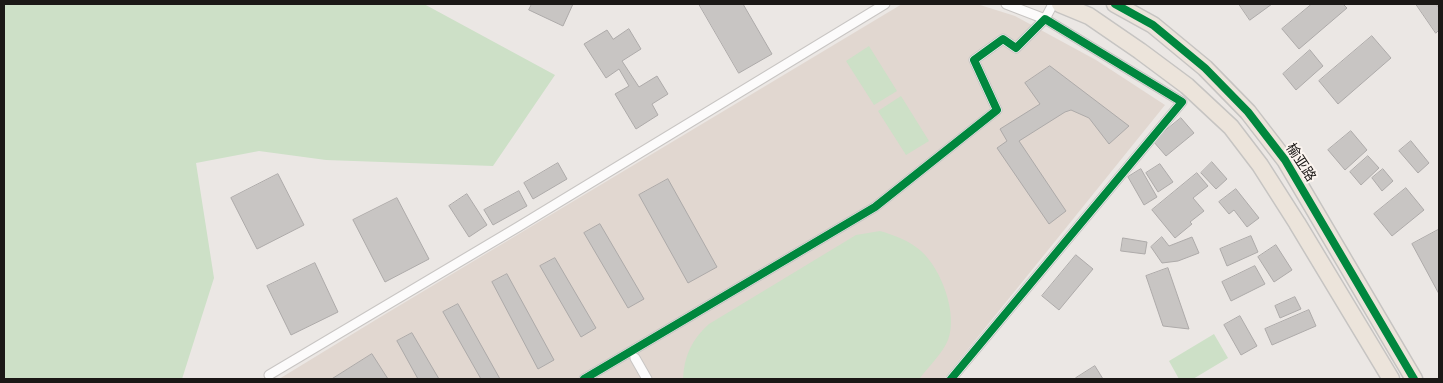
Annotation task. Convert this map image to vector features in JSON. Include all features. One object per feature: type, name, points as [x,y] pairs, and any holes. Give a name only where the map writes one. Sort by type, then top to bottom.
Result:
[{"type":"highway","points":[[1060,4],[1089,16],[1140,51],[1187,86],[1231,127],[1260,165],[1297,223],[1391,379]]},
{"type":"highway","name":"榆亚路","points":[[1115,4],[1153,25],[1205,68],[1248,112],[1291,170],[1414,379]]},
{"type":"street","points":[[269,375],[526,222],[885,4]]},
{"type":"street","points":[[951,379],[1182,102],[1045,19],[1006,4]]},
{"type":"street","points":[[590,378],[875,207],[997,110],[974,60],[1004,39],[1016,48],[1045,19],[1053,4]]},
{"type":"street","points":[[635,358],[647,379]]},
{"type":"shaded area","points":[[902,4],[977,4],[1015,16],[1096,60],[1165,105],[944,379],[279,379],[382,316]]},
{"type":"green space","points":[[4,4],[424,4],[555,75],[493,166],[326,160],[259,151],[196,163],[214,278],[182,379],[4,379]]},
{"type":"green space","points":[[869,46],[897,91],[874,105],[846,61]]},
{"type":"green space","points":[[901,96],[929,141],[906,155],[878,111]]},
{"type":"green space","points":[[880,231],[902,239],[921,251],[935,269],[946,293],[951,318],[948,340],[939,355],[920,378],[683,379],[685,363],[690,348],[709,324],[856,235]]},
{"type":"green space","points":[[1214,334],[1228,358],[1193,379],[1179,379],[1169,361]]},
{"type":"building","points":[[532,4],[573,4],[563,26],[529,10]]},
{"type":"building","points":[[699,4],[743,4],[772,54],[739,73]]},
{"type":"building","points":[[1239,4],[1272,4],[1250,20]]},
{"type":"building","points":[[1312,4],[1343,4],[1347,8],[1299,49],[1282,29]]},
{"type":"building","points":[[1416,4],[1436,4],[1439,8],[1439,30],[1436,33]]},
{"type":"building","points":[[629,29],[641,49],[622,61],[639,87],[657,76],[668,94],[652,104],[658,115],[636,129],[615,94],[629,86],[619,69],[606,78],[584,44],[607,30],[613,39]]},
{"type":"building","points":[[1372,36],[1391,58],[1338,104],[1319,81]]},
{"type":"building","points":[[1310,50],[1323,66],[1296,90],[1283,74]]},
{"type":"building","points":[[1050,66],[1129,126],[1109,144],[1089,118],[1071,110],[1019,141],[1066,211],[1049,224],[997,148],[1007,141],[1000,129],[1040,104],[1025,83]]},
{"type":"building","points":[[1181,118],[1194,133],[1166,156],[1153,141]]},
{"type":"building","points":[[1351,131],[1367,150],[1345,170],[1328,150]]},
{"type":"building","points":[[1411,141],[1429,163],[1418,173],[1399,151]]},
{"type":"building","points":[[1368,156],[1379,168],[1361,185],[1350,172]]},
{"type":"building","points":[[1212,162],[1227,179],[1216,189],[1201,173]]},
{"type":"building","points":[[558,163],[567,179],[533,199],[524,183]]},
{"type":"building","points":[[1160,164],[1173,182],[1158,192],[1146,173]]},
{"type":"building","points":[[1141,169],[1157,197],[1144,205],[1128,177]]},
{"type":"building","points":[[1383,169],[1393,181],[1382,191],[1372,178]]},
{"type":"building","points":[[1197,173],[1208,186],[1193,198],[1204,211],[1175,238],[1152,210]]},
{"type":"building","points":[[278,174],[304,225],[257,249],[231,198]]},
{"type":"building","points":[[668,179],[717,267],[688,283],[639,195]]},
{"type":"building","points":[[1406,188],[1424,210],[1392,236],[1374,214]]},
{"type":"building","points":[[1236,189],[1259,218],[1247,227],[1234,210],[1229,214],[1219,202]]},
{"type":"building","points":[[519,191],[527,206],[493,225],[484,210]]},
{"type":"building","points":[[467,194],[487,225],[469,237],[449,206]]},
{"type":"building","points":[[397,198],[429,259],[385,282],[353,220]]},
{"type":"building","points":[[600,224],[644,299],[628,308],[584,233]]},
{"type":"building","points":[[1438,230],[1439,232],[1439,294],[1412,244]]},
{"type":"building","points":[[1251,236],[1258,252],[1227,266],[1220,249]]},
{"type":"building","points":[[1162,237],[1169,246],[1192,237],[1199,253],[1178,261],[1162,263],[1151,247]]},
{"type":"building","points":[[1123,238],[1147,242],[1145,254],[1121,251]]},
{"type":"building","points":[[1276,245],[1292,270],[1274,282],[1258,257]]},
{"type":"building","points":[[1076,255],[1093,269],[1059,310],[1042,296]]},
{"type":"building","points":[[555,258],[596,328],[581,337],[540,266]]},
{"type":"building","points":[[315,263],[338,312],[291,335],[267,286]]},
{"type":"building","points":[[1255,266],[1265,284],[1231,301],[1222,282]]},
{"type":"building","points":[[1168,268],[1189,329],[1163,326],[1146,276]]},
{"type":"building","points":[[507,274],[554,360],[538,369],[492,282]]},
{"type":"building","points":[[1295,297],[1301,309],[1280,318],[1275,306]]},
{"type":"building","points":[[458,304],[500,379],[481,379],[443,312]]},
{"type":"building","points":[[1309,310],[1316,326],[1272,345],[1265,329]]},
{"type":"building","points":[[1240,316],[1257,346],[1241,355],[1224,325]]},
{"type":"building","points":[[412,333],[439,379],[418,379],[397,341]]},
{"type":"building","points":[[372,354],[388,379],[332,379]]},
{"type":"building","points":[[1095,366],[1103,379],[1076,378]]},
{"type":"cycle path","points":[[1115,4],[1153,25],[1205,68],[1248,112],[1285,160],[1414,379]]},
{"type":"cycle path","points":[[584,379],[875,207],[997,110],[974,60],[1003,39],[1016,48],[1045,19],[1182,102],[951,379]]}]
